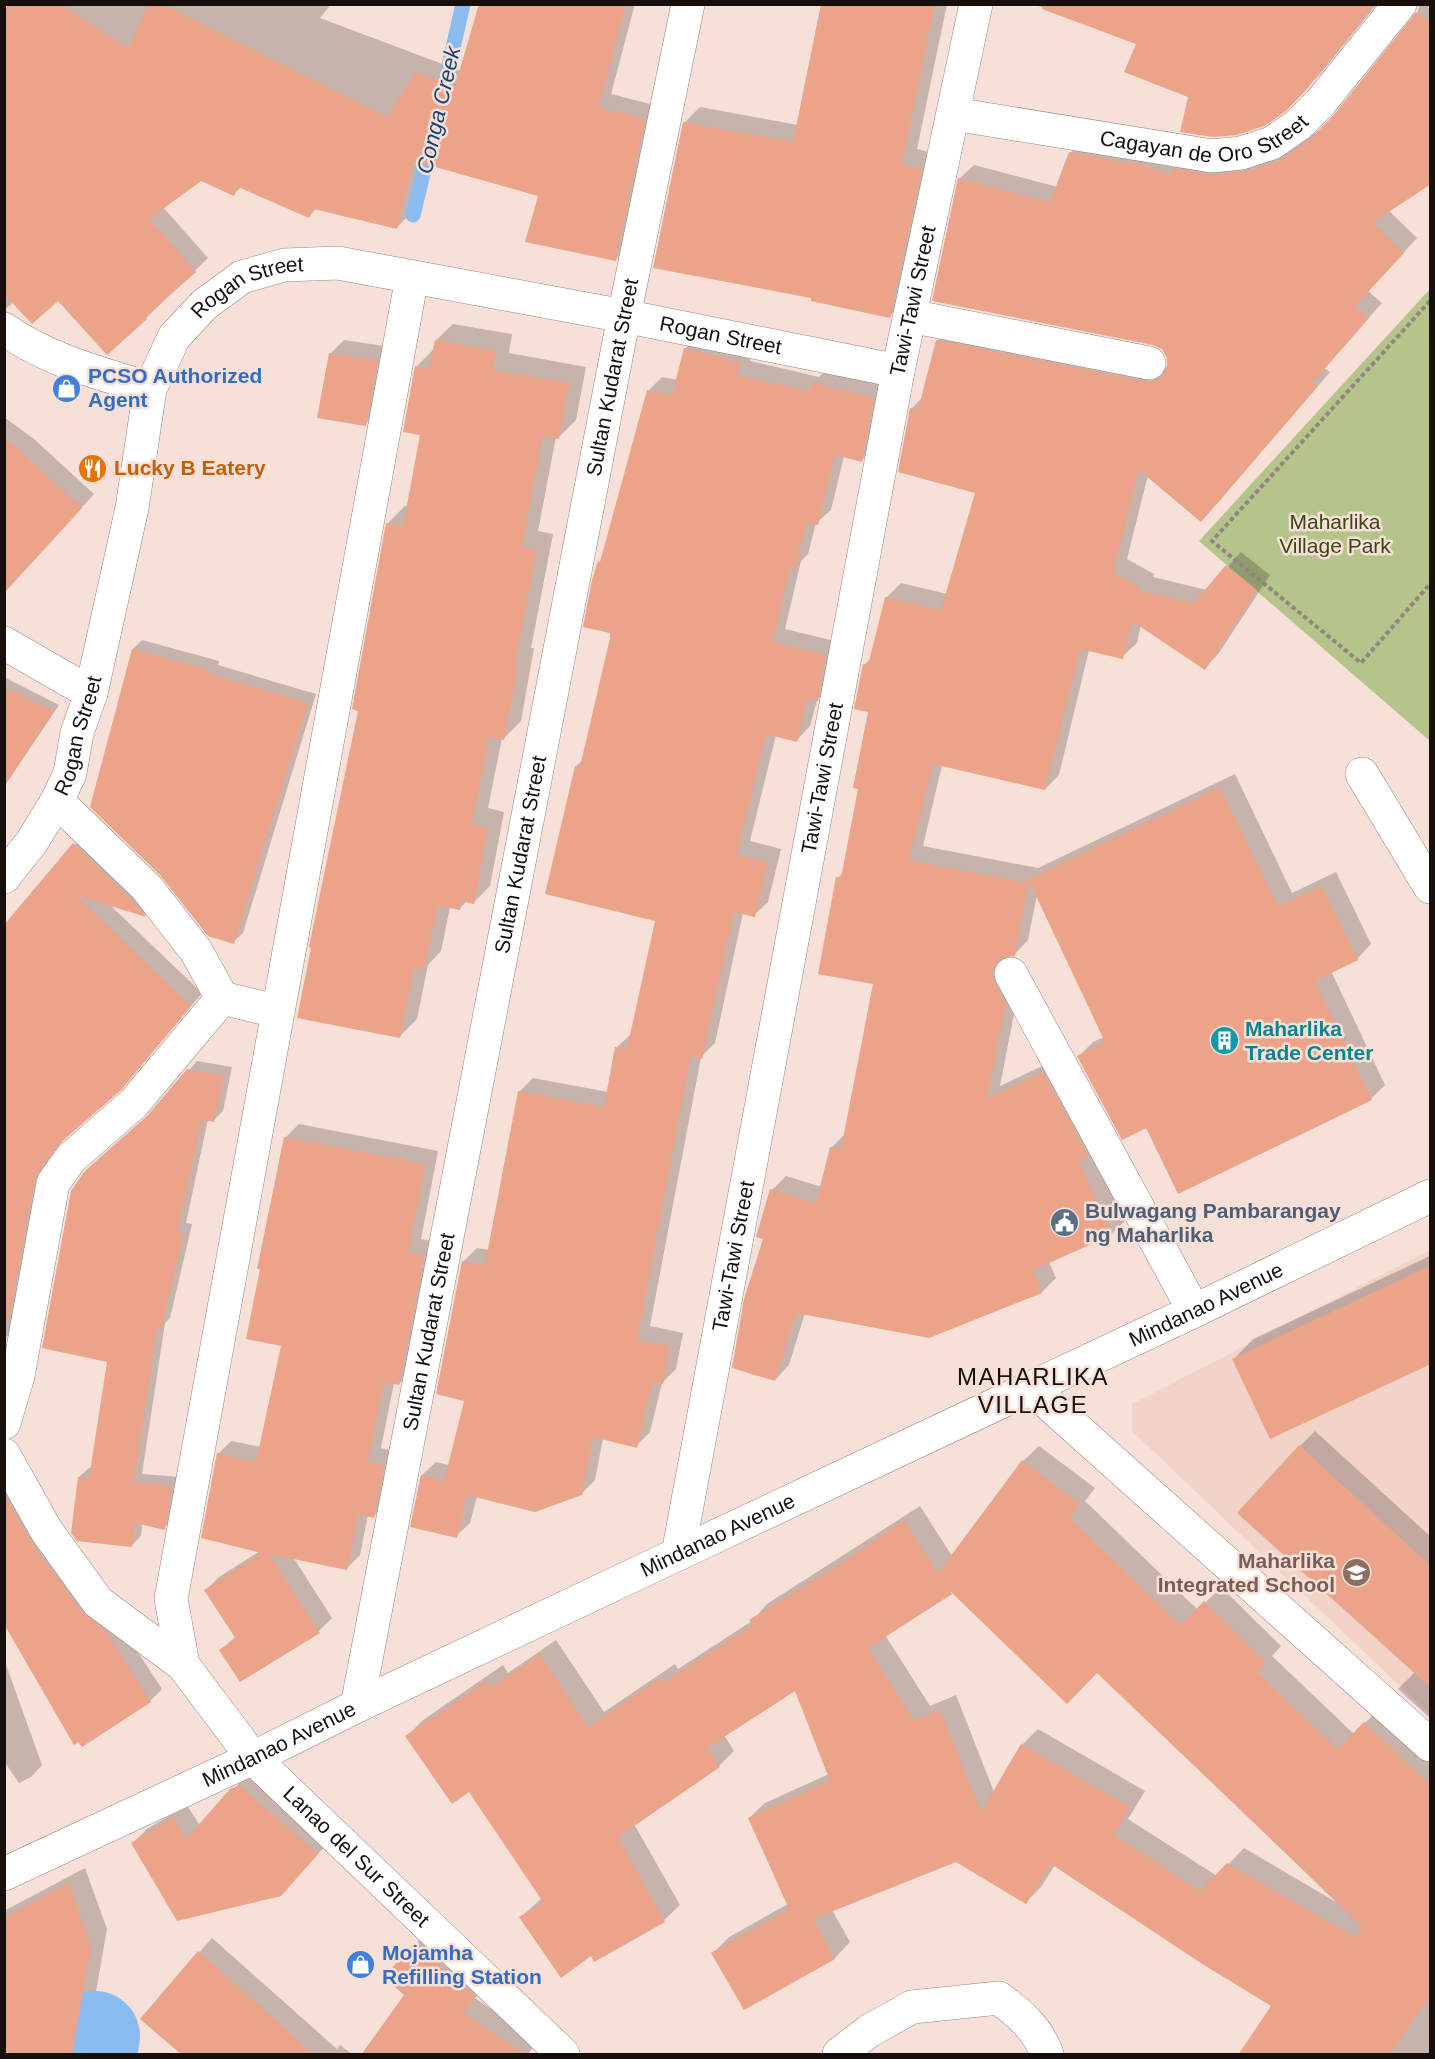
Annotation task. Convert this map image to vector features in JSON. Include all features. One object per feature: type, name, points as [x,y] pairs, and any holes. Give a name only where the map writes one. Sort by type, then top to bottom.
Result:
[{"type":"street","name":"Sultan Kudarat Street","points":[[357,1706],[624,316],[688,4]]},
{"type":"street","name":"Tawi-Tawi Street","points":[[678,1554],[898,371],[976,4]]},
{"type":"street","name":"Cagayan de Oro Street","points":[[954,114],[1212,156],[1241,153],[1272,142],[1298,125],[1320,103],[1401,4]]},
{"type":"street","name":"Rogan Street","points":[[4,878],[31,843],[57,801],[70,773],[76,733],[91,693],[132,508],[150,389],[174,338],[205,304],[242,277],[284,265],[338,263],[624,316],[898,371]]},
{"type":"street","points":[[183,1665],[171,1599],[276,1011],[412,277]]},
{"type":"street","points":[[910,316],[1149,363]]},
{"type":"street","points":[[4,329],[25,344],[58,360],[150,389]]},
{"type":"street","points":[[4,643],[91,693]]},
{"type":"street","points":[[1362,774],[1431,888]]},
{"type":"street","points":[[57,801],[147,888],[196,951],[222,998],[276,1011]]},
{"type":"street","points":[[1011,974],[1194,1311]]},
{"type":"street","points":[[4,1423],[18,1376],[53,1183],[71,1158],[134,1103],[222,998]]},
{"type":"street","name":"Mindanao Avenue","points":[[9,1863],[253,1758],[357,1706],[1031,1389],[1431,1196]]},
{"type":"street","points":[[1031,1389],[1431,1745]]},
{"type":"street","points":[[4,1455],[46,1530],[98,1602],[183,1665]]},
{"type":"street","name":"Lanao del Sur Street","points":[[183,1665],[253,1758],[563,2055]]},
{"type":"street","points":[[839,2055],[869,2031],[912,2007],[999,1998],[1025,2017],[1044,2046],[1047,2055]]},
{"type":"path","points":[[1431,301],[1212,542],[1361,663],[1431,584]]},
{"type":"shaded area","name":"Maharlika Integrated School","points":[[1430,1250],[1430,1715],[1132,1431],[1132,1404]]},
{"type":"green space","name":"Maharlika Village Park","points":[[1430,289],[1430,741],[1199,541]]},
{"type":"building","points":[[4,4],[60,4],[128,48],[149,4],[163,4],[387,117],[416,72],[455,86],[479,4],[626,4],[599,107],[645,119],[616,261],[525,242],[538,196],[414,161],[397,229],[314,209],[309,218],[238,187],[234,196],[201,181],[149,219],[196,272],[145,317],[147,319],[107,355],[58,301],[32,324],[4,294]]},
{"type":"building","points":[[821,4],[935,4],[902,164],[922,169],[890,318],[811,301],[811,298],[653,268],[683,122],[793,142]]},
{"type":"building","points":[[1043,4],[1375,4],[1306,90],[1286,111],[1264,126],[1237,135],[1213,137],[1180,132],[1188,97],[1124,72],[1136,44],[1042,9]]},
{"type":"building","points":[[1416,12],[1431,22],[1431,184],[1372,223],[1404,253],[1355,306],[1369,318],[1312,383],[1317,387],[1201,522],[1139,470],[1113,573],[1141,588],[1140,591],[1194,603],[1226,565],[1257,590],[1205,670],[1132,621],[1123,659],[1080,649],[1045,790],[933,764],[909,860],[1023,882],[1220,787],[1278,906],[1322,886],[1358,960],[1315,981],[1372,1100],[1178,1194],[1146,1128],[1122,1140],[1077,1056],[1105,1042],[1029,881],[1015,956],[1002,958],[995,965],[992,973],[1006,1003],[987,1099],[1043,1072],[1089,1157],[1079,1161],[1112,1235],[1033,1270],[1042,1293],[929,1338],[796,1313],[775,1381],[732,1368],[744,1299],[763,1239],[756,1237],[770,1189],[816,1203],[830,1147],[841,1149],[873,984],[818,974],[836,877],[841,878],[858,789],[853,788],[868,712],[854,709],[863,664],[868,665],[885,597],[941,610],[975,493],[898,472],[910,408],[918,410],[936,340],[1145,381],[1154,381],[1163,376],[1167,366],[1167,358],[1162,349],[1153,345],[932,301],[958,178],[1050,202],[1069,152],[1106,158],[1123,164],[1124,161],[1137,163],[1171,175],[1172,168],[1214,175],[1247,171],[1278,161],[1309,140],[1333,116]]},
{"type":"building","points":[[435,340],[496,351],[493,370],[570,383],[559,439],[543,436],[522,547],[537,550],[515,664],[518,665],[504,740],[489,737],[472,824],[488,828],[474,904],[461,901],[460,910],[438,906],[424,970],[414,968],[400,1038],[297,1018],[311,948],[309,947],[358,711],[352,709],[386,523],[403,526],[420,435],[403,432],[415,366],[429,368]]},
{"type":"building","points":[[684,348],[740,362],[737,375],[809,391],[812,382],[874,398],[862,462],[835,455],[818,525],[807,522],[795,570],[790,568],[773,642],[826,655],[818,701],[807,699],[797,742],[766,734],[737,855],[768,862],[755,917],[734,912],[702,1059],[691,1056],[637,1340],[670,1346],[663,1384],[652,1382],[637,1448],[593,1437],[582,1495],[535,1512],[467,1495],[457,1538],[410,1527],[421,1475],[444,1481],[464,1401],[436,1394],[462,1261],[485,1265],[518,1091],[604,1107],[615,1047],[627,1049],[655,921],[545,894],[575,766],[580,767],[610,638],[610,633],[583,627],[592,580],[598,561],[600,562],[647,390],[672,395]]},
{"type":"building","points":[[329,353],[378,360],[366,426],[317,418]]},
{"type":"building","points":[[4,436],[82,508],[4,593]]},
{"type":"building","points":[[132,649],[211,670],[210,674],[308,703],[234,944],[208,936],[160,875],[90,807]]},
{"type":"building","points":[[4,687],[54,711],[4,786]]},
{"type":"building","points":[[73,843],[133,901],[146,917],[75,895],[191,1006],[121,1090],[59,1144],[38,1172],[9,1320],[4,1319],[4,925]]},
{"type":"building","points":[[187,1069],[224,1076],[214,1122],[202,1120],[177,1232],[184,1233],[161,1329],[157,1328],[134,1482],[172,1486],[165,1530],[135,1523],[132,1547],[77,1541],[71,1533],[78,1477],[89,1478],[107,1362],[42,1348],[71,1191],[85,1171],[148,1115]]},
{"type":"building","points":[[284,1137],[426,1164],[408,1252],[425,1255],[399,1385],[384,1382],[368,1461],[384,1465],[374,1518],[358,1514],[347,1570],[269,1554],[320,1633],[240,1682],[219,1650],[236,1639],[204,1590],[261,1553],[201,1538],[217,1453],[256,1462],[281,1346],[246,1339],[260,1269],[257,1269]]},
{"type":"building","points":[[1431,1265],[1431,1364],[1270,1439],[1232,1359]]},
{"type":"building","points":[[1299,1445],[1431,1566],[1431,1688],[1237,1513]]},
{"type":"building","points":[[1022,1460],[1080,1504],[1070,1518],[1181,1625],[1204,1601],[1267,1663],[1258,1673],[1338,1749],[1364,1722],[1431,1786],[1431,1994],[1389,2055],[1238,2055],[1271,2006],[1204,1965],[1051,1864],[1026,1904],[956,1862],[813,1919],[835,1959],[744,2010],[711,1953],[789,1909],[748,1818],[830,1781],[795,1691],[707,1748],[720,1767],[618,1837],[665,1922],[594,1962],[591,1956],[561,1978],[519,1917],[543,1902],[469,1792],[452,1804],[405,1736],[487,1680],[491,1687],[540,1654],[588,1727],[659,1678],[662,1683],[753,1625],[749,1620],[835,1567],[904,1520],[938,1573]],"holes":[[[948,1589],[1067,1704],[1097,1673],[1363,1927],[1355,1937],[1227,1863],[1200,1891],[1114,1835],[1130,1807],[1021,1744],[981,1812],[940,1710],[914,1720],[868,1648],[952,1594]]]},
{"type":"building","points":[[4,1494],[31,1541],[83,1613],[105,1630],[151,1702],[82,1747],[78,1742],[74,1745],[4,1624]]},
{"type":"building","points":[[239,1785],[318,1854],[281,1896],[177,1921],[131,1843],[173,1817],[186,1839],[230,1789]]},
{"type":"building","points":[[69,1882],[91,1946],[72,2055],[4,2055],[4,1918]]},
{"type":"building","points":[[414,1943],[476,1997],[463,2012],[525,2055],[361,2055],[404,1995],[384,1977]]},
{"type":"building","points":[[198,1951],[314,2055],[182,2055],[140,2019]]},
{"type":"waterway","name":"Conga Creek","points":[[441,101],[463,4]]},
{"type":"waterway","name":"Conga Creek","points":[[413,215],[430,145]]},
{"type":"waterway","name":"Conga Creek","points":[[92,2054],[95,2036]]},
{"type":"place","name":"PCSO Authorized Agent","points":[[67,388]]},
{"type":"place","name":"Lucky B Eatery","points":[[93,468]]},
{"type":"place","name":"Maharlika Trade Center","points":[[1224,1041]]},
{"type":"place","name":"Bulwagang Pambarangay ng Maharlika","points":[[1064,1223]]},
{"type":"place","name":"Maharlika Integrated School","points":[[1356,1573]]},
{"type":"place","name":"Mojamha Refilling Station","points":[[361,1965]]},
{"type":"district","name":"MAHARLIKA VILLAGE","points":[[1033,1391]]}]
